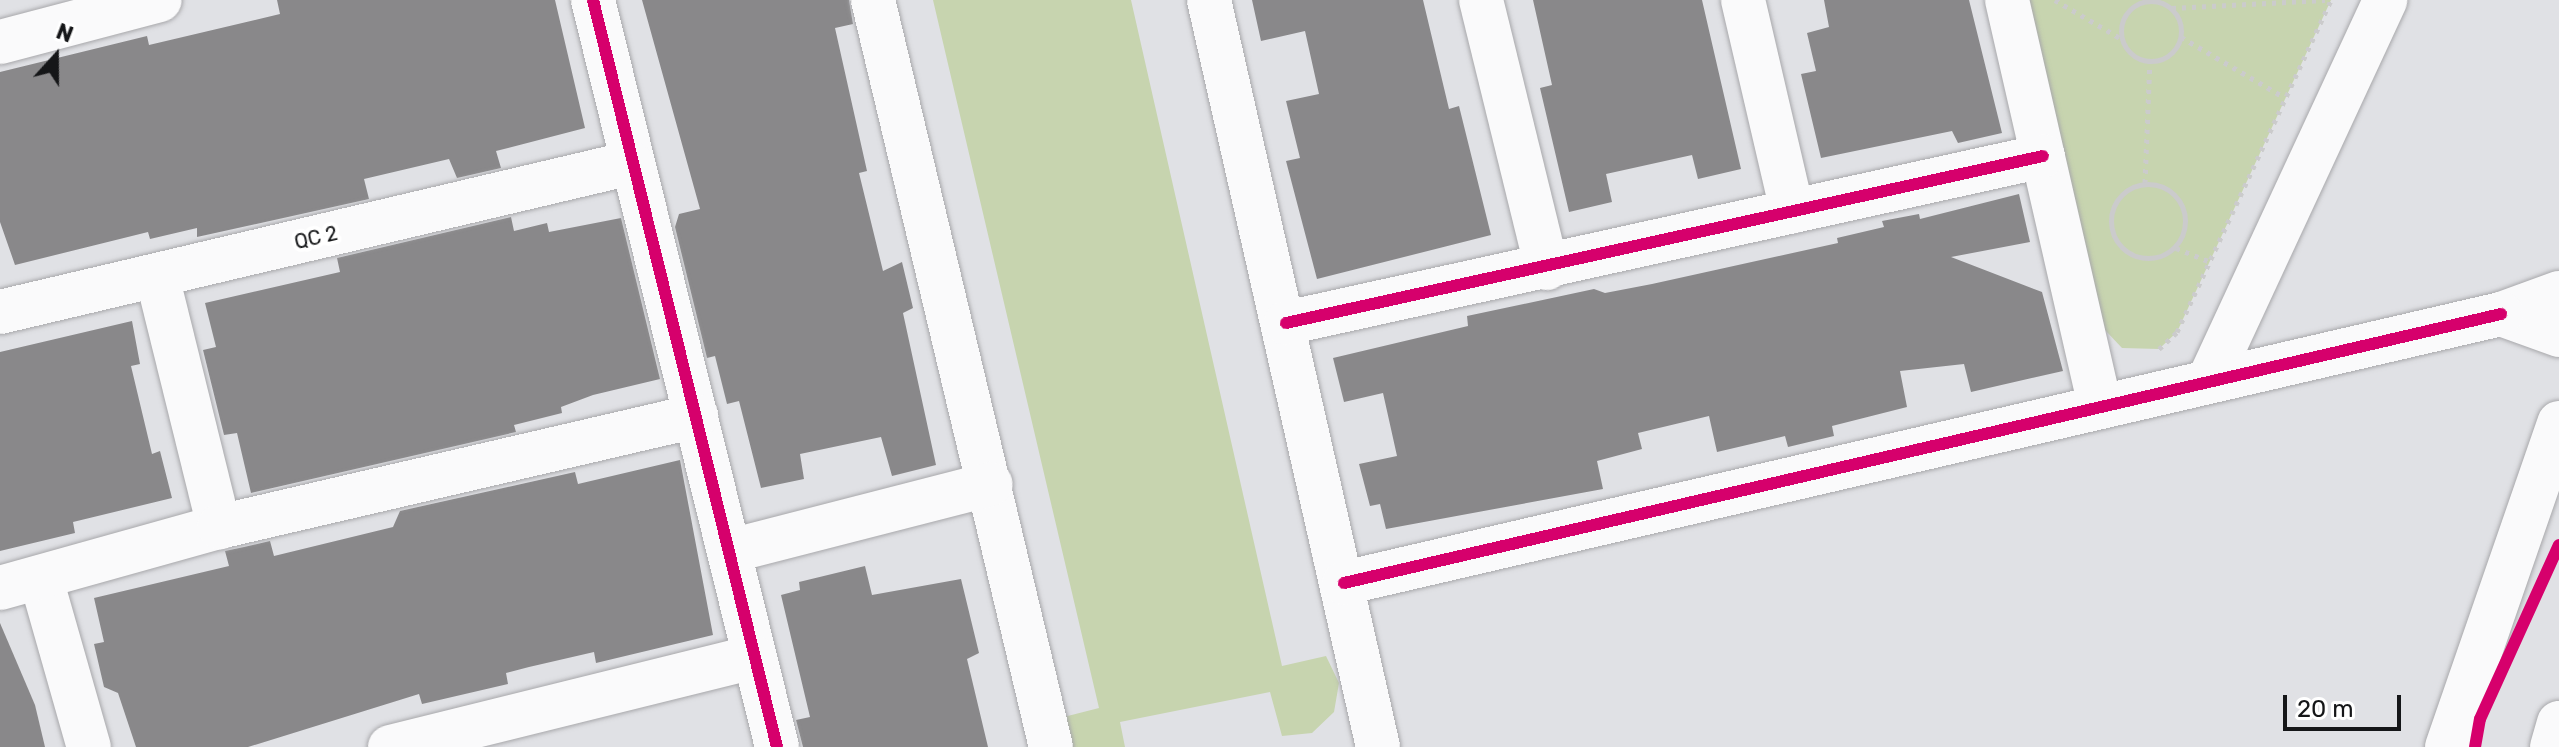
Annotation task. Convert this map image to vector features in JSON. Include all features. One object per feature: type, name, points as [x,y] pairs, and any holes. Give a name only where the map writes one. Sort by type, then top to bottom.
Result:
[{"type":"street","points":[[0,42],[58,13],[160,0]]},
{"type":"street","points":[[593,0],[777,747]]},
{"type":"street","points":[[873,0],[991,484],[1051,747]]},
{"type":"street","points":[[1209,0],[1286,323],[1344,583],[1376,747]]},
{"type":"street","points":[[1481,0],[1547,268]]},
{"type":"street","points":[[1743,0],[1792,211]]},
{"type":"street","points":[[2007,0],[2100,405]]},
{"type":"street","points":[[2209,380],[2385,0]]},
{"type":"street","points":[[1286,323],[1547,268],[2043,156]]},
{"type":"street","name":"QC 2","points":[[0,312],[631,163]]},
{"type":"street","points":[[157,276],[219,527]]},
{"type":"street","points":[[1344,583],[2501,314],[2559,293]]},
{"type":"street","points":[[2501,314],[2559,335]]},
{"type":"street","points":[[89,747],[20,584],[219,527],[696,416]]},
{"type":"street","points":[[2447,747],[2559,423]]},
{"type":"street","points":[[730,551],[991,484]]},
{"type":"street","points":[[390,747],[754,657]]},
{"type":"street","points":[[2552,747],[2559,723]]},
{"type":"path","points":[[2055,0],[2121,39],[2150,61]]},
{"type":"path","points":[[2121,39],[2127,11],[2143,1],[2172,8],[2328,0],[2177,332],[2146,352]]},
{"type":"path","points":[[2172,8],[2181,37],[2282,96]]},
{"type":"path","points":[[2150,61],[2170,55],[2181,37]]},
{"type":"path","points":[[2145,183],[2150,61]]},
{"type":"path","points":[[2176,248],[2186,211],[2171,190],[2145,183],[2116,200],[2112,233],[2140,259],[2176,248],[2210,262]]},
{"type":"green space","points":[[933,0],[1131,0],[1282,666],[1326,656],[1339,683],[1334,712],[1312,733],[1282,736],[1270,692],[1120,722],[1125,747],[1056,747],[1052,720],[1099,708]]},
{"type":"green space","points":[[2027,0],[2331,0],[2177,332],[2159,349],[2122,348],[2105,330]]},
{"type":"building","points":[[277,0],[555,0],[585,128],[496,151],[501,168],[457,178],[449,159],[364,179],[369,199],[197,237],[197,228],[150,239],[148,232],[15,265],[0,222],[0,72],[147,36],[149,45],[280,14]]},
{"type":"building","points":[[642,0],[849,0],[853,24],[835,28],[867,171],[859,173],[883,271],[902,262],[913,308],[903,313],[936,465],[892,476],[881,437],[800,454],[804,479],[761,488],[739,401],[727,404],[715,356],[707,358],[675,227],[679,214],[700,209]]},
{"type":"building","points":[[1252,0],[1423,0],[1449,109],[1459,106],[1491,235],[1317,279],[1286,161],[1300,158],[1286,101],[1319,94],[1305,31],[1261,41]]},
{"type":"building","points":[[1533,0],[1702,0],[1741,169],[1698,179],[1692,155],[1606,174],[1612,202],[1569,212],[1540,88],[1552,85]]},
{"type":"building","points":[[1824,0],[1969,0],[2002,133],[1958,143],[1952,131],[1821,158],[1801,74],[1816,71],[1807,33],[1829,27]]},
{"type":"building","points":[[2019,194],[2030,242],[1951,257],[2042,292],[2063,371],[1971,392],[1964,364],[1900,371],[1907,407],[1832,426],[1834,436],[1788,447],[1785,436],[1717,452],[1709,416],[1638,433],[1642,449],[1597,461],[1603,489],[1386,529],[1380,504],[1370,506],[1359,464],[1397,456],[1383,393],[1344,402],[1333,358],[1468,326],[1467,316],[1594,289],[1605,293],[1652,284],[1838,243],[1837,238],[1884,227],[1882,221],[1919,214],[1920,219]]},
{"type":"building","points":[[511,217],[514,231],[547,223],[549,232],[621,218],[660,379],[593,395],[561,407],[562,413],[514,425],[516,432],[251,493],[237,433],[224,435],[203,350],[216,347],[205,303],[340,272],[337,258]]},
{"type":"building","points":[[132,321],[140,364],[131,366],[152,454],[160,451],[172,498],[73,522],[75,533],[0,551],[0,352]]},
{"type":"building","points":[[680,460],[713,635],[596,663],[594,652],[529,667],[506,673],[508,684],[422,704],[419,694],[248,747],[136,747],[118,693],[104,687],[94,644],[104,642],[94,598],[229,566],[225,551],[270,541],[274,556],[393,527],[400,511],[575,472],[578,484]]},
{"type":"building","points":[[865,566],[872,595],[961,579],[979,653],[967,659],[988,747],[803,747],[796,720],[810,717],[781,595],[800,590],[799,582]]},
{"type":"building","points":[[0,623],[35,705],[45,747],[0,747]]},
{"type":"cycle path","points":[[593,0],[777,747]]},
{"type":"cycle path","points":[[1286,323],[2043,156]]},
{"type":"cycle path","points":[[1344,583],[2501,314]]},
{"type":"cycle path","points":[[2475,747],[2480,719],[2559,545]]}]
